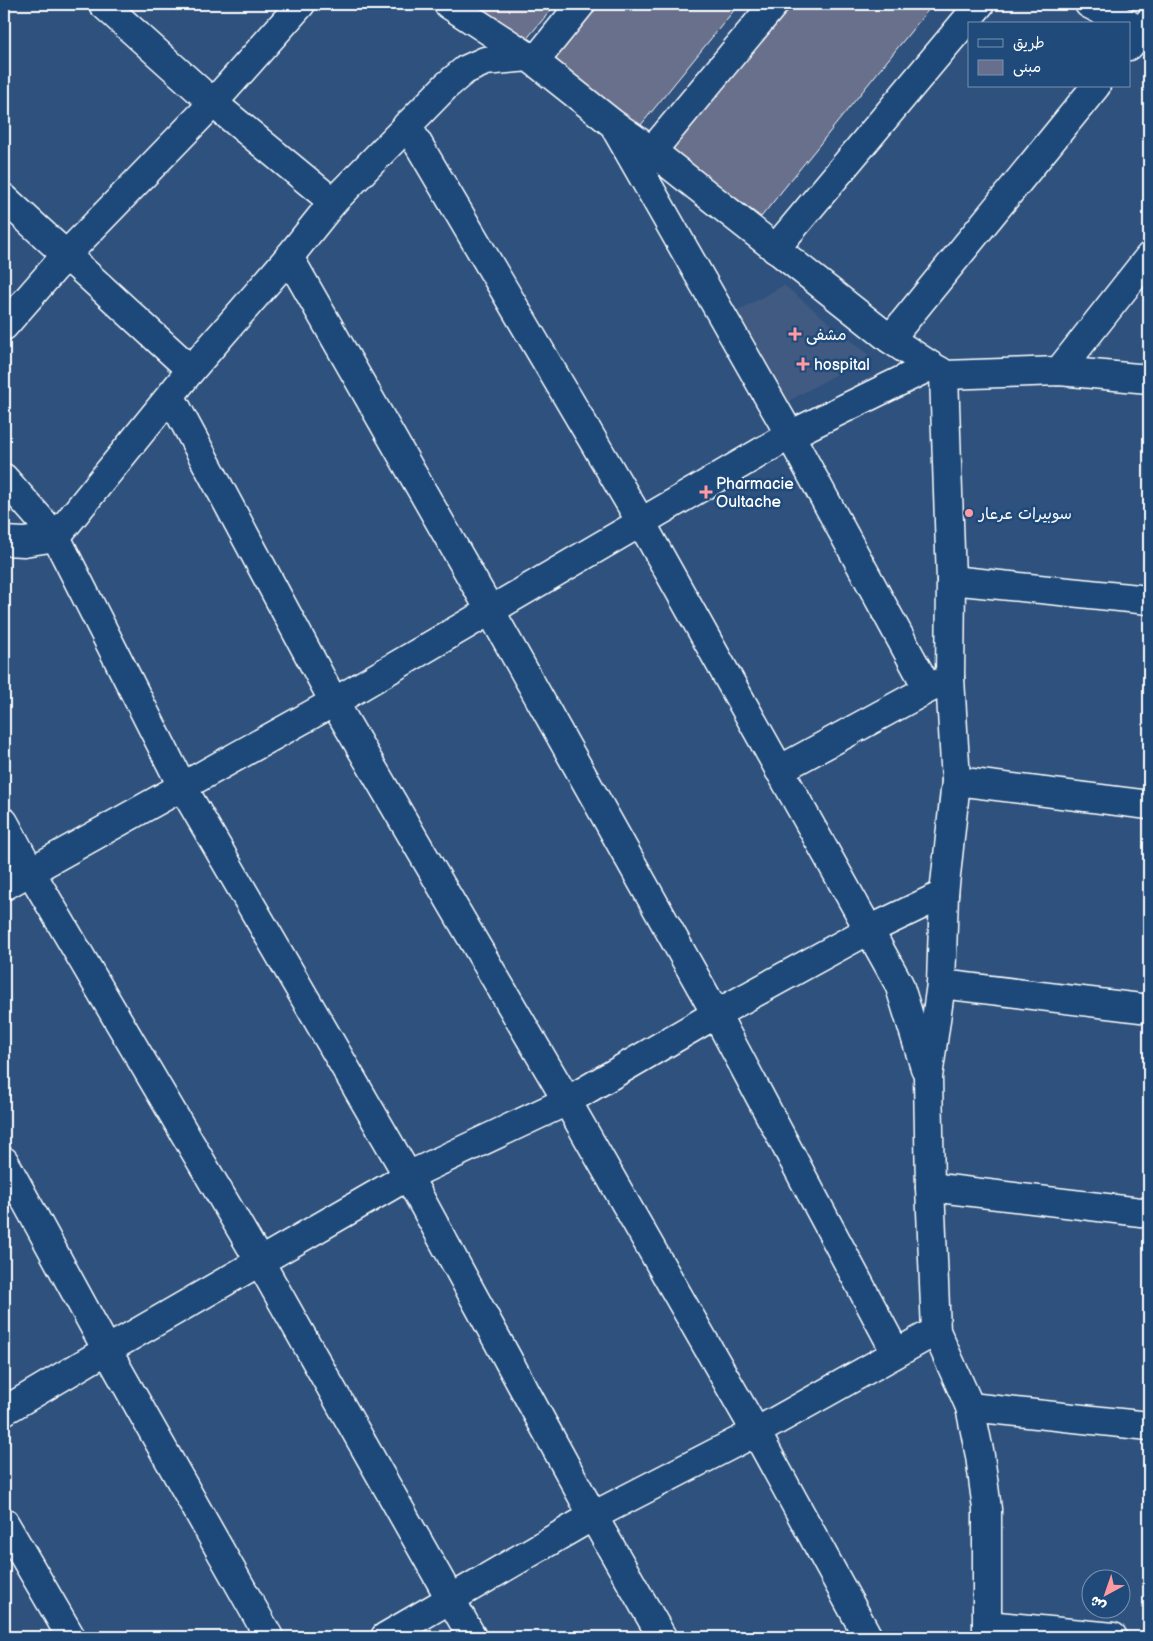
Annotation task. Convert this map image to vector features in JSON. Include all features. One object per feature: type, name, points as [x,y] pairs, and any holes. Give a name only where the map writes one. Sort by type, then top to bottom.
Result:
[{"type":"street","points":[[103,4],[213,103],[333,202]]},
{"type":"street","points":[[4,326],[66,255],[213,103],[301,4]]},
{"type":"street","points":[[448,4],[532,59],[890,339],[937,371]]},
{"type":"street","points":[[4,541],[24,542],[56,537],[191,370],[289,257],[333,202],[407,125],[465,70],[485,61],[532,59],[581,4]]},
{"type":"street","points":[[652,151],[774,4]]},
{"type":"street","points":[[775,249],[980,4]]},
{"type":"street","points":[[1089,4],[1123,22]]},
{"type":"street","points":[[890,339],[1094,88]]},
{"type":"street","points":[[612,123],[790,435],[939,684]]},
{"type":"street","points":[[407,125],[641,522],[899,984],[928,1077]]},
{"type":"street","points":[[4,198],[191,370]]},
{"type":"street","points":[[289,257],[490,610],[716,1014],[896,1353]]},
{"type":"street","points":[[1059,371],[1149,257]]},
{"type":"street","points":[[937,371],[950,580],[939,684],[956,781],[944,894],[941,984],[928,1077],[936,1331],[970,1407],[980,1456],[987,1509],[988,1631],[1113,1637]]},
{"type":"street","points":[[4,886],[334,702],[790,435],[937,371],[1059,371],[1149,379]]},
{"type":"street","points":[[171,397],[334,702],[567,1101],[756,1432],[868,1637]]},
{"type":"street","points":[[4,478],[56,537],[182,786],[408,1176],[593,1516],[662,1637]]},
{"type":"street","points":[[950,580],[1149,600]]},
{"type":"street","points":[[779,770],[939,684]]},
{"type":"street","points":[[956,781],[1149,806]]},
{"type":"street","points":[[4,822],[31,872],[260,1262],[472,1637]]},
{"type":"street","points":[[4,1412],[106,1350],[408,1176],[567,1101],[716,1014],[869,930],[944,894]]},
{"type":"street","points":[[941,984],[1149,1009]]},
{"type":"street","points":[[4,1161],[106,1350],[269,1637]]},
{"type":"street","points":[[930,1187],[1149,1213]]},
{"type":"street","points":[[384,1637],[593,1516],[756,1432],[936,1331]]},
{"type":"street","points":[[970,1407],[1149,1426]]},
{"type":"street","points":[[4,1522],[71,1637]]},
{"type":"shaded area","name":"مشفى","points":[[784,285],[870,356],[785,403],[735,312]]},
{"type":"building","points":[[473,4],[556,4],[524,42]]},
{"type":"building","points":[[583,4],[739,4],[636,131],[539,57]]},
{"type":"building","points":[[779,4],[933,4],[761,217],[663,143]]},
{"type":"place","name":"مشفى","points":[[795,334]]},
{"type":"place","name":"hospital","points":[[803,364]]},
{"type":"place","name":"Pharmacie Oultache","points":[[706,492]]},
{"type":"place","name":"سوبيرات عرعار","points":[[969,513]]}]
